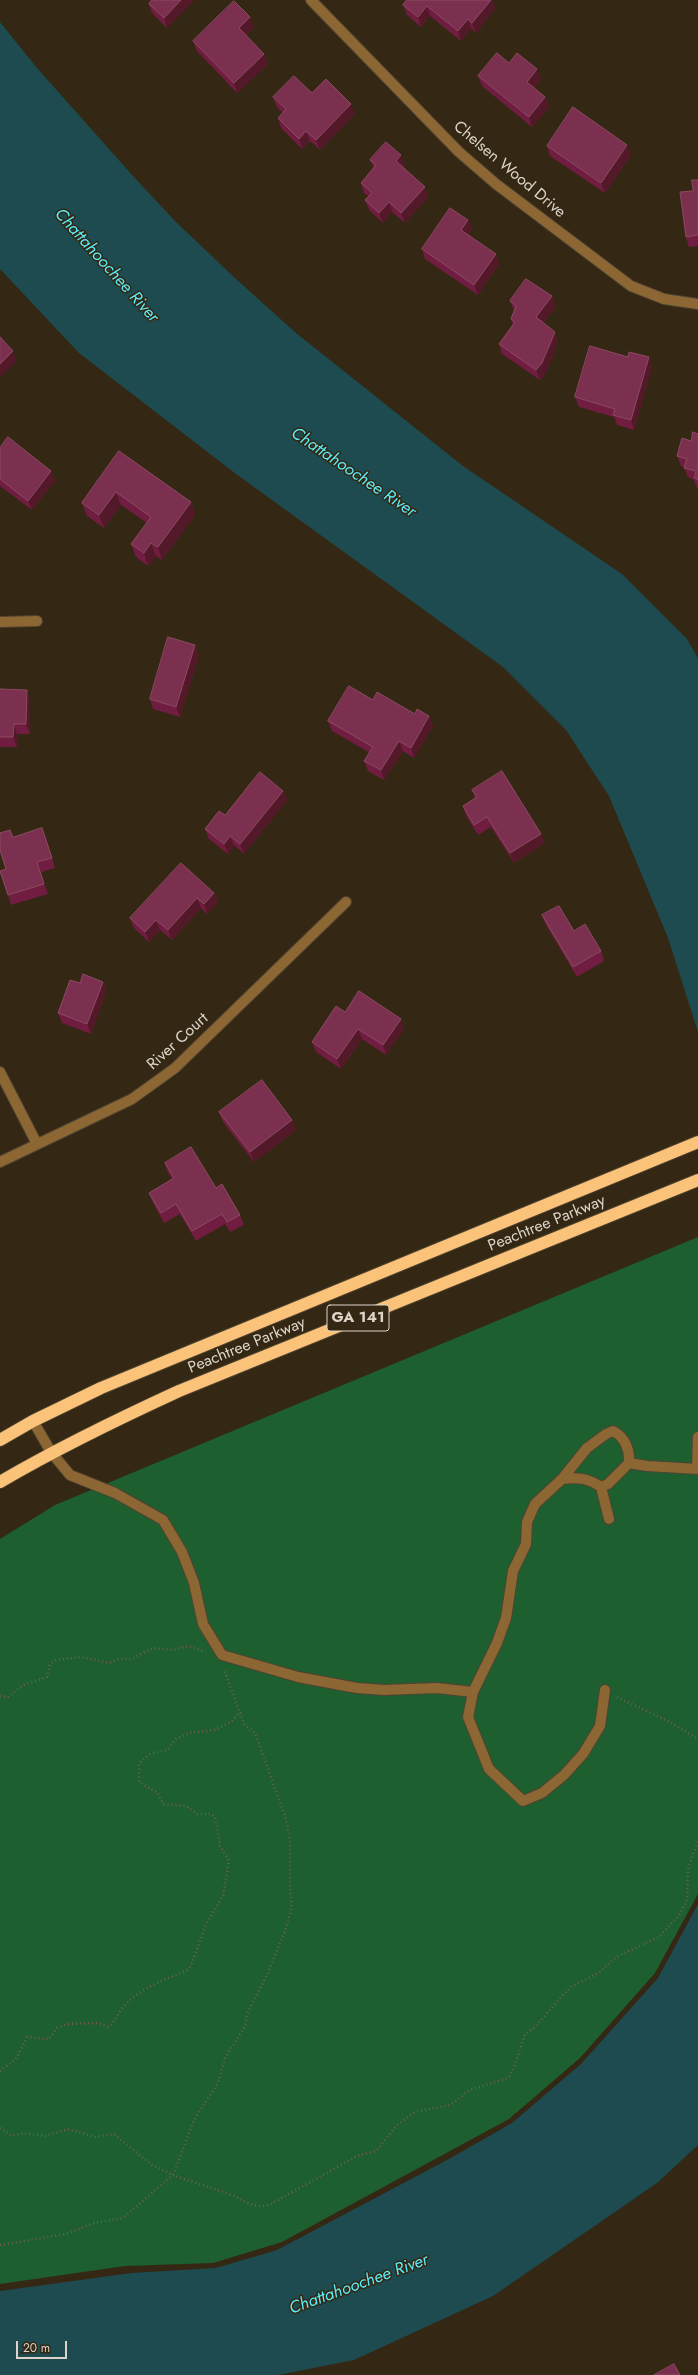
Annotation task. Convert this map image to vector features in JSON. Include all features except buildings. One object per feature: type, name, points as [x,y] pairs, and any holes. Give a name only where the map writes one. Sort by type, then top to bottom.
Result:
[{"type":"highway","name":"Peachtree Parkway","points":[[0,1440],[33,1421],[114,1382],[698,1142]]},
{"type":"highway","name":"Peachtree Parkway","points":[[0,1482],[50,1452],[179,1391],[698,1180]]},
{"type":"street","name":"Chelsen Wood Drive","points":[[311,0],[458,152],[496,184],[631,286],[664,300],[698,304]]},
{"type":"street","points":[[0,622],[37,621]]},
{"type":"street","name":"River Court","points":[[0,1162],[132,1099],[176,1068],[346,902]]},
{"type":"street","points":[[0,1072],[37,1144]]},
{"type":"street","points":[[33,1421],[50,1452],[70,1475],[115,1493],[163,1520],[182,1552],[194,1583],[202,1624],[222,1655],[298,1677],[357,1688],[384,1690],[437,1688],[473,1692]]},
{"type":"street","points":[[604,1690],[600,1726],[583,1754],[564,1775],[542,1793],[523,1801],[505,1787],[489,1769],[468,1717],[473,1692],[497,1643],[506,1618],[513,1571],[526,1544],[527,1522],[535,1504],[562,1479],[587,1448],[606,1434],[613,1432],[624,1440],[629,1463]]},
{"type":"street","points":[[629,1463],[648,1466],[697,1469],[698,1437]]},
{"type":"street","points":[[601,1487],[608,1484],[629,1463]]},
{"type":"street","points":[[562,1479],[577,1477],[593,1482],[601,1487],[609,1518]]},
{"type":"path","points":[[0,1696],[8,1696],[23,1686],[47,1677],[50,1664],[56,1660],[82,1657],[109,1662],[119,1659],[131,1659],[153,1648],[173,1650],[188,1646],[222,1655],[223,1666],[241,1712],[244,1724],[255,1733],[286,1819],[290,1841],[292,1907],[285,1931],[267,1975],[247,2014],[245,2027],[225,2058],[218,2083],[194,2120],[172,2175],[122,2218],[94,2223],[66,2234],[0,2246]]},
{"type":"path","points":[[604,1690],[668,1721],[698,1739]]},
{"type":"path","points":[[0,2071],[16,2059],[28,2037],[49,2039],[57,2028],[68,2024],[98,2023],[108,2027],[116,2019],[124,2006],[146,1988],[187,1970],[191,1966],[206,1924],[223,1896],[229,1862],[220,1846],[215,1817],[210,1814],[197,1814],[186,1806],[162,1804],[158,1793],[139,1782],[140,1762],[150,1754],[167,1750],[176,1739],[189,1733],[214,1730],[232,1721],[241,1712]]},
{"type":"path","points":[[0,2128],[12,2136],[23,2133],[45,2136],[68,2130],[95,2137],[114,2134],[152,2166],[172,2175],[230,2194],[249,2204],[258,2206],[269,2205],[357,2156],[376,2151],[397,2125],[415,2112],[450,2105],[470,2090],[508,2078],[515,2065],[525,2034],[535,2027],[572,1986],[599,1973],[616,1957],[659,1937],[680,1915],[687,1901],[688,1869],[698,1841]]},
{"type":"green space","points":[[698,1237],[698,1894],[655,1973],[580,2058],[509,2119],[282,2242],[213,2263],[125,2266],[0,2284],[0,1539],[55,1505]]},
{"type":"water","name":"Chattahoochee River","points":[[0,22],[37,68],[176,222],[296,333],[463,466],[622,574],[687,639],[698,658],[698,1032],[668,938],[609,796],[566,730],[503,667],[236,474],[79,353],[0,269]]},
{"type":"water","name":"Chattahoochee River","points":[[698,1904],[698,2145],[657,2183],[493,2296],[354,2360],[278,2375],[0,2375],[0,2291],[131,2273],[216,2268],[277,2250],[449,2159],[512,2123],[581,2064],[658,1978]]}]
